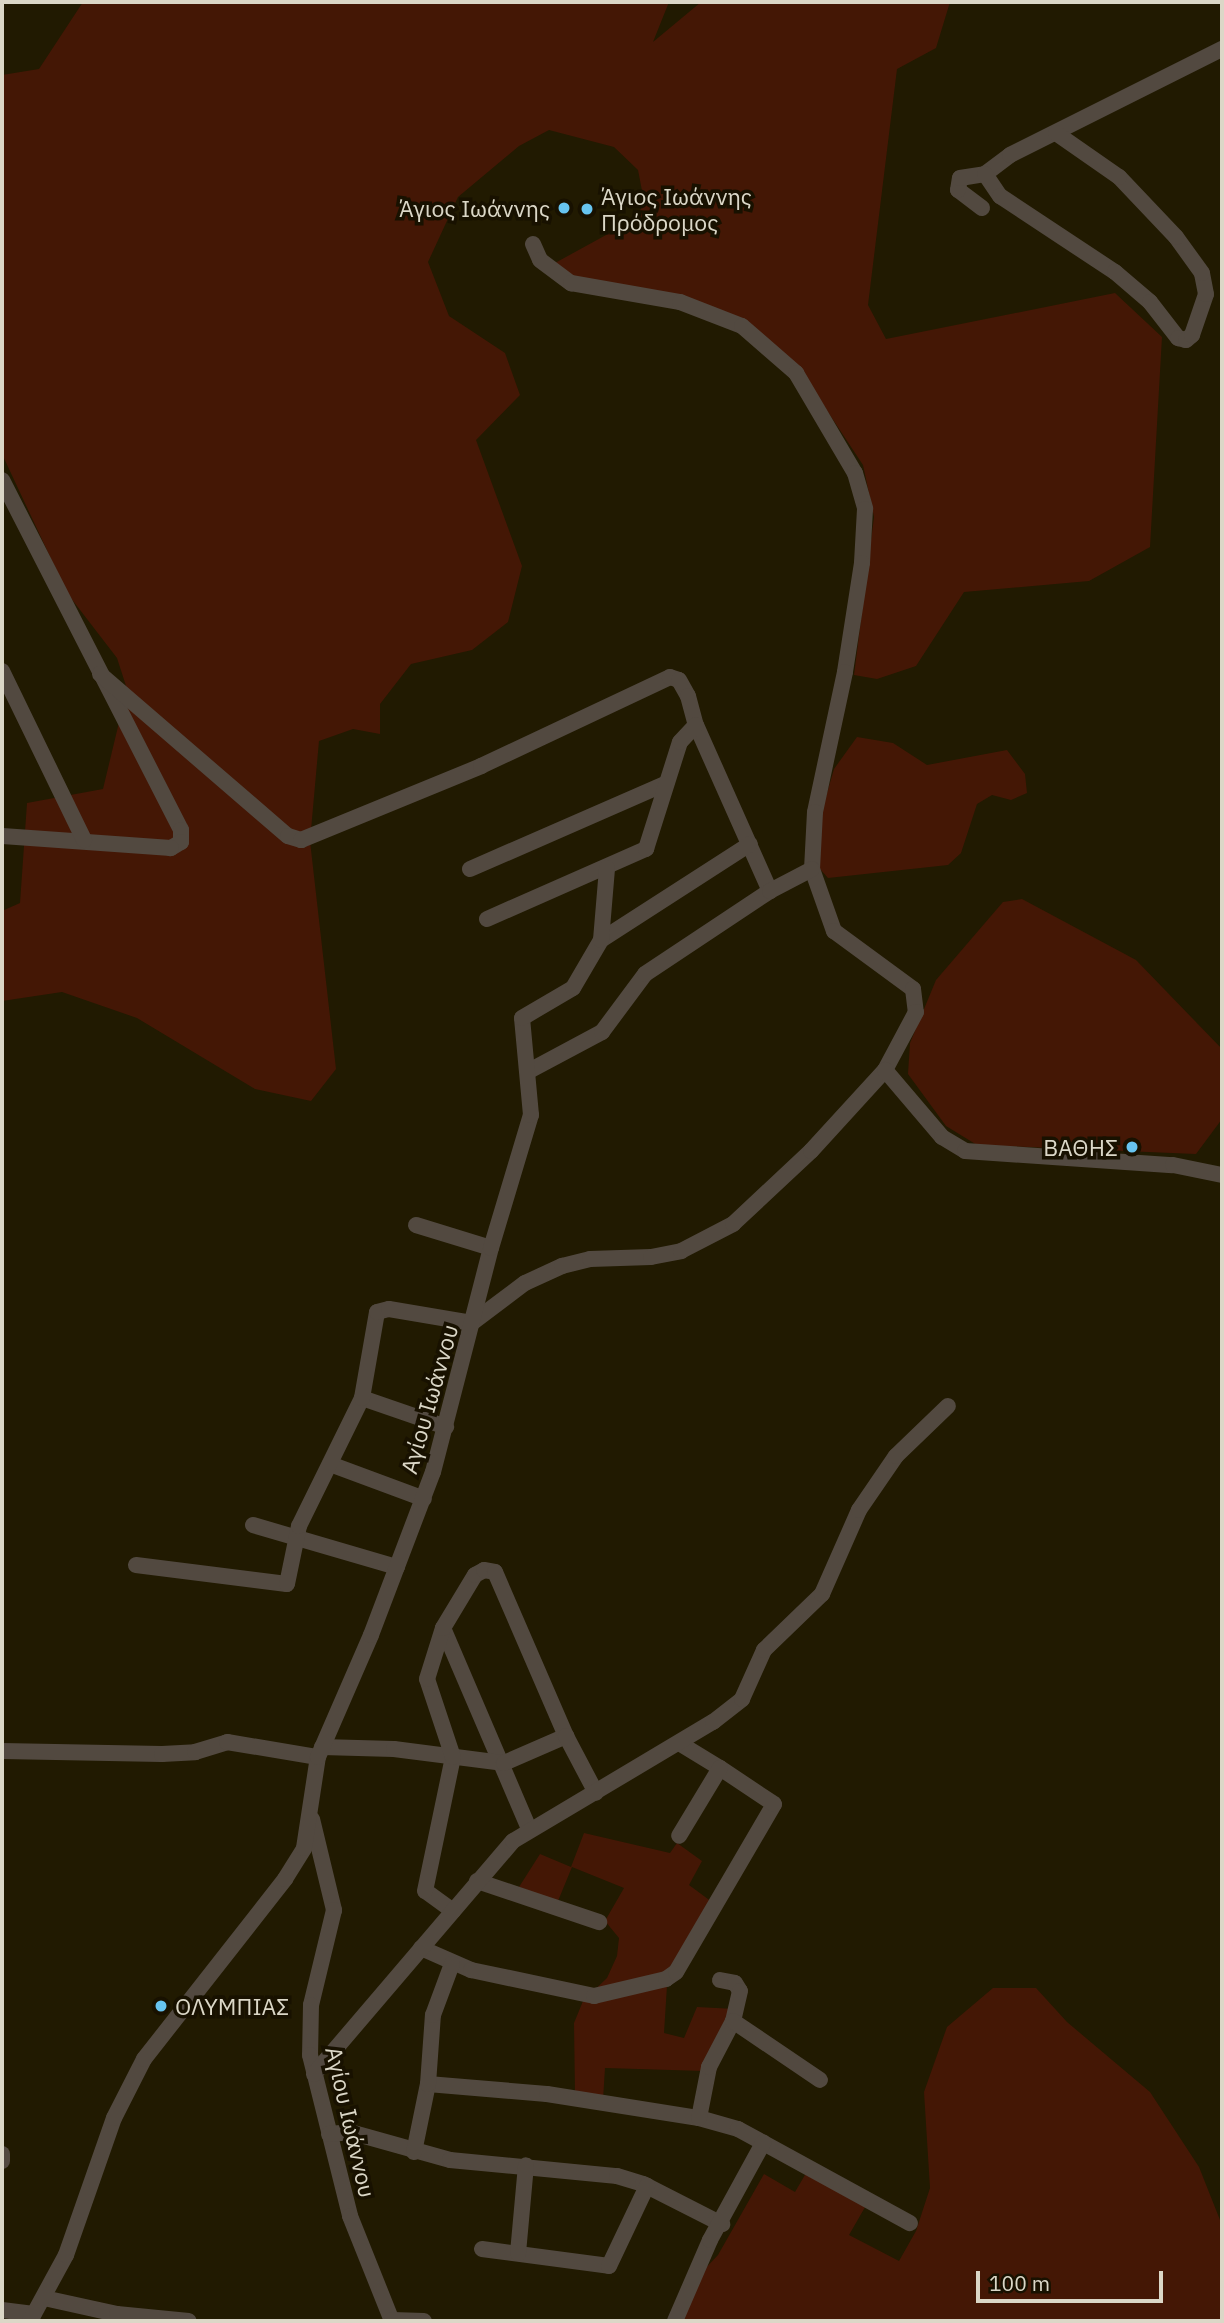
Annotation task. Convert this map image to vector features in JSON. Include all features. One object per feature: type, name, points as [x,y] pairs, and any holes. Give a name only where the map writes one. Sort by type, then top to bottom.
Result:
[{"type":"street","points":[[985,174],[990,166],[1222,49]]},
{"type":"street","points":[[985,174],[1000,196],[1115,272],[1150,302],[1178,338],[1186,340],[1206,295],[1202,272],[1176,237],[1119,177],[1056,133]]},
{"type":"street","points":[[982,208],[956,184],[970,174],[985,174]]},
{"type":"street","points":[[529,1071],[602,1032],[645,974],[770,891],[812,869],[815,812],[862,564],[865,509],[855,473],[796,373],[742,326],[680,302],[571,283],[540,260],[533,244]]},
{"type":"street","points":[[2,481],[181,830],[181,842],[171,848],[2,836]]},
{"type":"street","points":[[2,671],[84,840]]},
{"type":"street","points":[[100,674],[288,836],[301,840],[481,766],[670,677],[680,680],[696,726],[770,891]]},
{"type":"street","points":[[487,919],[646,849],[680,742],[696,726]]},
{"type":"street","points":[[471,869],[665,784]]},
{"type":"street","points":[[601,940],[750,844]]},
{"type":"street","points":[[136,1565],[282,1586],[291,1577],[298,1536],[362,1398],[382,1309],[472,1322],[531,1115],[522,1018],[573,988],[601,940],[607,868]]},
{"type":"street","name":"Αγίου Ιωάννου","points":[[392,2320],[358,2243],[314,2074],[311,2005],[334,1910],[310,1813],[320,1752],[424,1499],[446,1427],[472,1322],[525,1283],[562,1266],[590,1259],[626,1259],[681,1251],[733,1224],[811,1152],[885,1070],[916,1013],[914,989],[834,931],[812,869]]},
{"type":"street","points":[[885,1070],[942,1137],[965,1151],[1173,1165],[1222,1175]]},
{"type":"street","points":[[416,1225],[491,1248]]},
{"type":"street","points":[[362,1398],[446,1427]]},
{"type":"street","points":[[314,2074],[477,1881],[529,1829],[679,1743],[742,1699],[764,1650],[822,1594],[859,1510],[896,1456],[948,1406]]},
{"type":"street","points":[[330,1464],[424,1499]]},
{"type":"street","points":[[253,1525],[397,1567]]},
{"type":"street","points":[[453,1911],[425,1891],[453,1757],[427,1679],[443,1628],[475,1575],[484,1570],[495,1572],[566,1736],[596,1793]]},
{"type":"street","points":[[443,1628],[504,1763],[529,1829]]},
{"type":"street","points":[[2,1751],[162,1754],[195,1752],[228,1742],[320,1752],[453,1757],[504,1763],[566,1736]]},
{"type":"street","points":[[421,1948],[452,1964],[594,1996],[672,1976],[774,1804],[679,1743]]},
{"type":"street","points":[[679,1836],[720,1768]]},
{"type":"street","points":[[2,2310],[32,2318],[66,2255],[127,2090],[144,2059],[285,1879],[304,1848],[310,1813]]},
{"type":"street","points":[[477,1881],[599,1922]]},
{"type":"street","points":[[414,2152],[428,2084],[433,2015],[452,1964]]},
{"type":"street","points":[[699,2118],[709,2067],[733,2021],[740,1991],[735,1983],[720,1980]]},
{"type":"street","points":[[733,2021],[820,2080]]},
{"type":"street","points":[[428,2084],[547,2094],[699,2118],[738,2129],[910,2223]]},
{"type":"street","points":[[329,2134],[350,2132],[414,2152],[617,2176],[647,2186],[722,2224]]},
{"type":"street","points":[[675,2321],[763,2143]]},
{"type":"street","points":[[2,2154],[2,2161]]},
{"type":"street","points":[[518,2253],[526,2165]]},
{"type":"street","points":[[482,2249],[608,2266],[647,2186]]},
{"type":"street","points":[[44,2298],[117,2314],[189,2321]]},
{"type":"street","points":[[392,2320],[424,2321]]},
{"type":"shaded area","points":[[83,2],[669,2],[653,42],[701,2],[950,2],[936,48],[897,69],[868,305],[886,339],[1115,293],[1162,337],[1150,547],[1089,581],[964,592],[916,666],[877,679],[854,675],[874,517],[863,465],[820,400],[724,313],[562,277],[555,263],[637,218],[644,201],[638,170],[614,147],[549,130],[519,146],[458,197],[428,262],[449,316],[505,353],[520,395],[476,440],[522,566],[508,622],[472,650],[411,664],[380,704],[380,734],[353,729],[319,741],[310,841],[336,1069],[311,1101],[255,1089],[137,1018],[62,992],[2,1001],[2,911],[20,903],[27,803],[103,789],[127,689],[117,658],[67,593],[2,454],[2,75],[39,69]]},
{"type":"shaded area","points":[[857,737],[893,743],[927,765],[1007,750],[1025,774],[1027,793],[1011,800],[992,795],[977,804],[961,853],[948,865],[828,878],[820,869],[820,817],[834,769]]},
{"type":"shaded area","points":[[1022,899],[1136,960],[1222,1049],[1222,1119],[1196,1154],[977,1145],[946,1126],[908,1074],[910,1043],[936,980],[1003,902]]},
{"type":"shaded area","points":[[584,1833],[670,1853],[677,1843],[702,1861],[689,1885],[712,1902],[668,1970],[664,2033],[684,2038],[697,2007],[735,2009],[705,2071],[605,2068],[603,2100],[575,2094],[574,2023],[583,2001],[607,1978],[617,1956],[619,1938],[605,1921],[624,1888],[572,1867],[558,1901],[519,1887],[540,1854],[571,1867]]},
{"type":"shaded area","points":[[993,1988],[1036,1988],[1067,2022],[1150,2092],[1199,2167],[1222,2225],[1222,2321],[683,2321],[701,2273],[718,2255],[764,2174],[795,2192],[812,2163],[868,2202],[849,2235],[899,2261],[916,2231],[930,2188],[924,2092],[947,2027]]},
{"type":"place","name":"Άγιος Ιωάννης","points":[[564,208]]},
{"type":"place","name":"Άγιος Ιωάννης Πρόδρομος","points":[[587,209]]},
{"type":"place","name":"ΒΑΘΗΣ","points":[[1132,1147]]},
{"type":"place","name":"ΟΛΥΜΠΙΑΣ","points":[[161,2006]]}]
